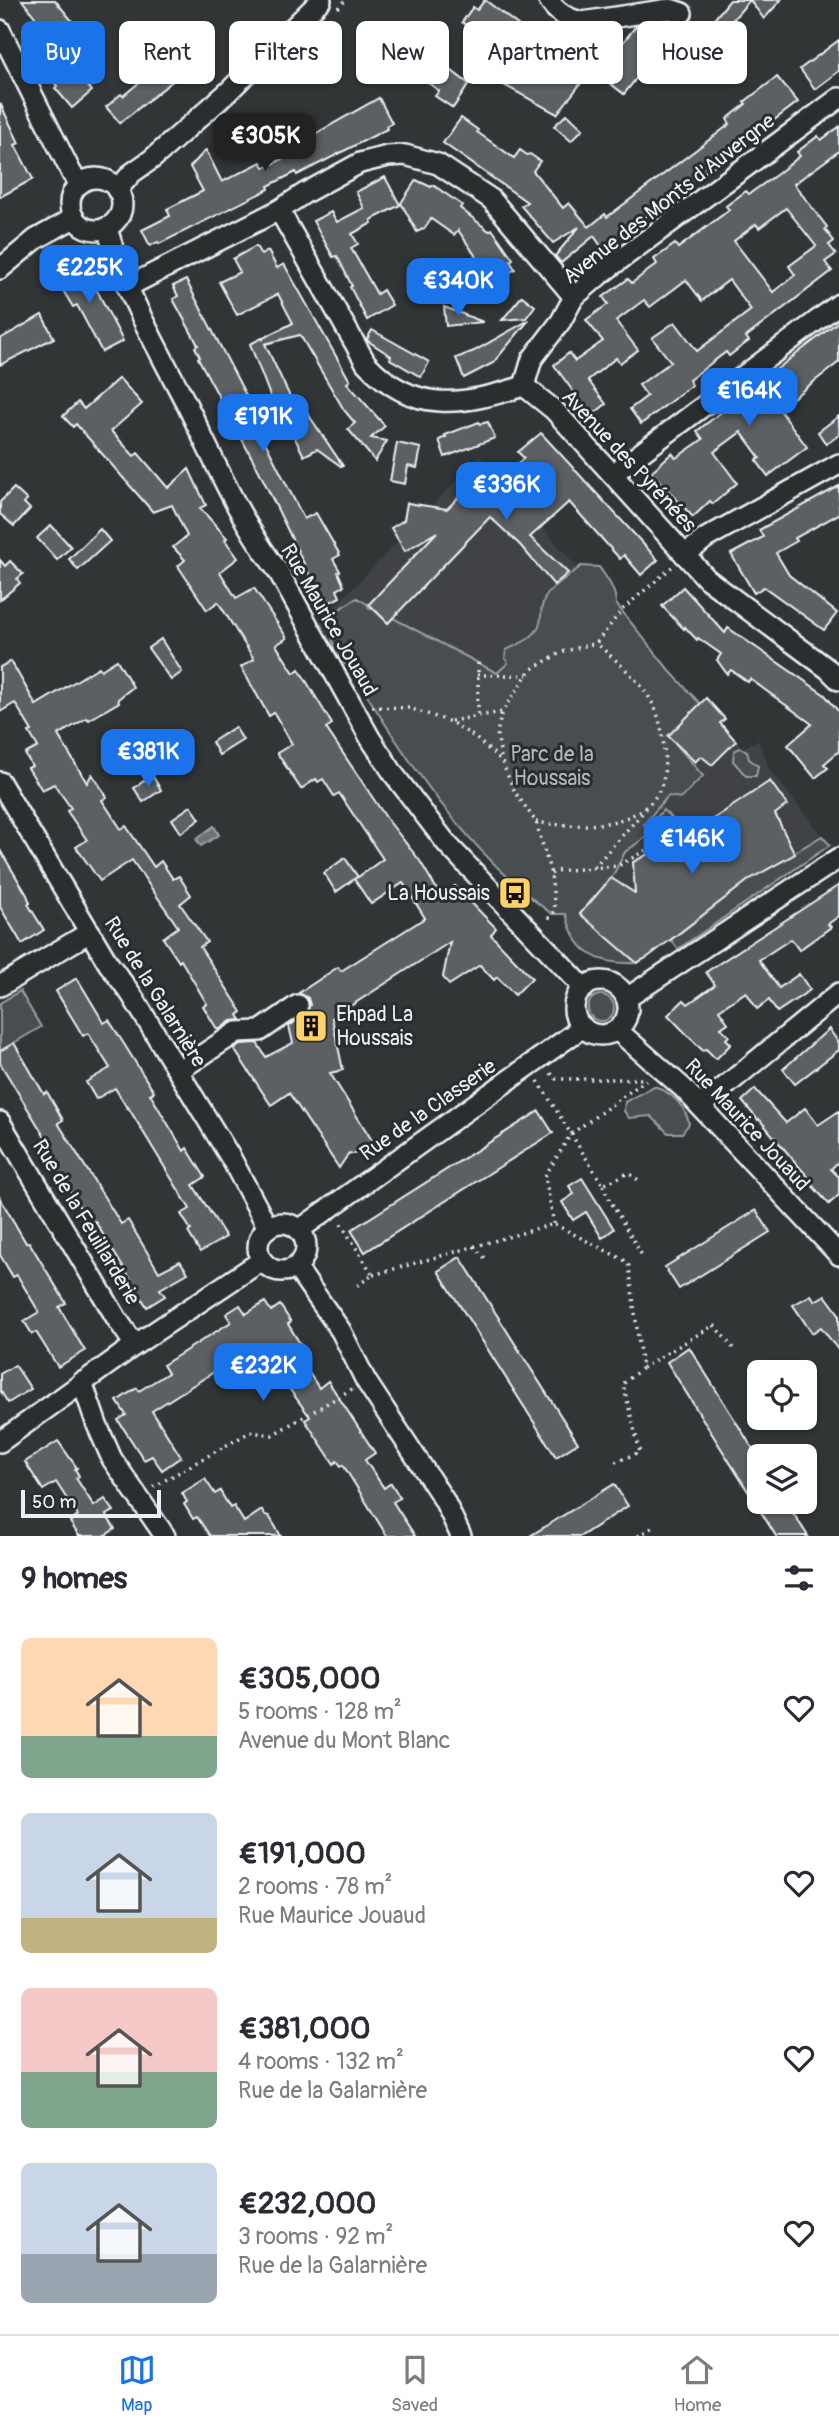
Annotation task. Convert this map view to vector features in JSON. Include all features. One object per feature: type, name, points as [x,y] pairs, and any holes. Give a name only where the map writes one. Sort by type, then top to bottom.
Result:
[{"type":"street","points":[[117,190],[132,173],[152,159],[228,92],[321,0]]},
{"type":"street","points":[[549,0],[559,12],[582,22],[670,9],[682,13]]},
{"type":"street","points":[[0,30],[72,174],[81,183]]},
{"type":"street","name":"Avenue des Monts d'Auvergne","points":[[524,386],[532,359],[561,321],[574,298],[602,273],[839,98]]},
{"type":"street","points":[[129,286],[279,210],[359,163],[405,155],[438,164],[462,178],[496,204],[574,298]]},
{"type":"street","points":[[102,179],[117,190],[121,212],[116,221],[107,227],[89,229],[74,218],[71,199],[74,190],[81,183],[102,179]]},
{"type":"street","points":[[279,210],[366,363],[394,388],[408,395],[443,402],[489,397],[524,386]]},
{"type":"street","points":[[0,269],[36,239],[74,218]]},
{"type":"street","name":"Rue Maurice Jouaud","points":[[107,227],[129,286],[152,336],[259,546],[278,571],[376,748],[421,813],[447,844],[584,988]]},
{"type":"street","points":[[613,474],[839,304]]},
{"type":"street","name":"Avenue des Pyrénées","points":[[524,386],[554,410],[707,579],[835,669]]},
{"type":"street","points":[[685,555],[706,538],[839,464]]},
{"type":"street","name":"Rue de la Galarnière","points":[[0,782],[232,1160],[268,1228]]},
{"type":"street","points":[[627,998],[839,858]]},
{"type":"street","points":[[0,986],[90,932]]},
{"type":"street","points":[[605,981],[616,985],[627,998],[626,1018],[618,1030],[597,1035],[577,1020],[575,1010],[578,996],[594,982],[605,981]]},
{"type":"street","points":[[701,1107],[839,993]]},
{"type":"street","points":[[178,1071],[237,1032],[260,1031],[298,1005]]},
{"type":"street","name":"Rue de la Classerie","points":[[299,1230],[583,1027]]},
{"type":"street","name":"Rue Maurice Jouaud","points":[[618,1030],[654,1073],[701,1107],[839,1255]]},
{"type":"street","name":"Rue de la Feuillarderie","points":[[0,1122],[135,1345]]},
{"type":"street","points":[[276,1224],[286,1224],[299,1230],[306,1241],[306,1251],[303,1260],[296,1267],[279,1272],[261,1261],[258,1244],[261,1235],[268,1228],[276,1224]]},
{"type":"street","points":[[0,1442],[135,1345],[261,1261]]},
{"type":"street","points":[[296,1267],[341,1331],[366,1381],[444,1500],[461,1536]]},
{"type":"street","points":[[82,1382],[112,1459],[165,1536]]},
{"type":"path","points":[[547,920],[555,911],[551,874],[536,822],[515,792],[501,760],[497,733],[502,712],[530,670],[562,652],[596,643],[623,610],[685,555]]},
{"type":"path","points":[[593,867],[661,789],[665,765],[662,725],[647,694],[626,670],[596,643]]},
{"type":"path","points":[[478,663],[478,716]]},
{"type":"path","points":[[476,674],[527,674]]},
{"type":"path","points":[[373,706],[409,708],[451,722],[473,736],[501,760]]},
{"type":"path","points":[[451,722],[502,712]]},
{"type":"path","points":[[536,822],[571,827],[601,823],[618,820],[648,807]]},
{"type":"path","points":[[551,874],[555,871],[618,866],[648,849]]},
{"type":"path","points":[[551,1073],[556,1079],[654,1073]]},
{"type":"path","points":[[554,1224],[545,1176],[570,1134],[654,1073]]},
{"type":"path","points":[[538,1081],[603,1185],[643,1258]]},
{"type":"path","points":[[603,1185],[628,1173],[640,1181]]},
{"type":"path","points":[[339,1221],[373,1275]]},
{"type":"path","points":[[355,1287],[373,1275],[554,1224],[624,1260],[629,1266],[642,1368]]},
{"type":"path","points":[[474,1246],[485,1258]]},
{"type":"path","points":[[613,1463],[640,1452],[623,1384],[642,1368],[714,1325],[733,1348]]},
{"type":"path","points":[[137,1496],[250,1432],[272,1435],[366,1381]]},
{"type":"path","points":[[638,1536],[655,1526]]},
{"type":"shaded area","points":[[480,456],[583,574],[535,638],[497,673],[393,618],[388,623],[373,608],[332,638],[320,622]]},
{"type":"shaded area","points":[[681,723],[730,734],[743,748],[758,740],[770,770],[822,836],[750,879],[649,957],[637,963],[611,878],[625,852],[648,835],[644,824],[668,795],[681,797],[668,736]]},
{"type":"shaded area","points":[[214,826],[219,835],[201,846],[196,839]]},
{"type":"green space","name":"Parc de la Houssais","points":[[581,566],[599,567],[613,589],[616,604],[669,670],[705,709],[669,736],[703,776],[681,798],[668,796],[644,824],[649,835],[625,852],[611,879],[637,963],[611,962],[591,954],[576,939],[566,914],[552,914],[492,862],[415,769],[350,667],[338,657],[333,642],[333,626],[338,611],[357,598],[388,623],[393,618],[497,673],[508,663],[505,658],[506,650],[535,633],[547,595]]},
{"type":"green space","points":[[740,748],[747,751],[749,759],[758,766],[756,776],[746,776],[733,761],[734,751]]},
{"type":"green space","points":[[663,810],[675,821],[675,826],[663,834],[662,838],[654,841],[648,827]]},
{"type":"green space","points":[[822,836],[830,845],[678,949],[671,940],[750,879]]},
{"type":"green space","points":[[20,991],[41,1027],[0,1051],[0,1003]]},
{"type":"green space","points":[[601,995],[610,999],[614,1008],[610,1017],[601,1021],[592,1017],[588,1008],[592,999]]},
{"type":"green space","points":[[654,1086],[672,1096],[685,1111],[689,1124],[682,1133],[668,1133],[651,1116],[629,1118],[624,1111],[625,1102]]},
{"type":"building","points":[[22,0],[55,0],[72,21],[38,21]]},
{"type":"building","points":[[485,0],[513,21],[462,22],[473,7],[477,10]]},
{"type":"building","points":[[730,0],[750,0],[732,21],[713,21]]},
{"type":"building","points":[[750,0],[781,0],[764,19]]},
{"type":"building","points":[[636,26],[637,77],[624,94],[611,84],[623,84],[623,42]]},
{"type":"building","points":[[839,40],[839,71],[815,89],[800,69]]},
{"type":"building","points":[[449,69],[463,79],[463,84],[469,84],[453,108],[435,96],[439,91],[430,84],[449,84]]},
{"type":"building","points":[[777,77],[798,102],[603,249],[594,236],[561,263],[555,256],[579,227],[553,243],[521,206],[527,202],[443,143],[461,118],[514,158],[520,150],[530,154],[540,161],[533,171],[563,208],[569,203],[589,227],[605,214],[607,217],[730,124],[727,119],[746,104],[744,102]]},
{"type":"building","points":[[55,84],[86,84],[92,91],[72,108],[55,88]]},
{"type":"building","points":[[137,84],[169,84],[120,123],[106,107],[121,94],[123,96]]},
{"type":"building","points":[[502,84],[580,84],[557,114]]},
{"type":"building","points":[[379,98],[392,123],[386,126],[387,129],[297,175],[296,172],[268,186],[269,189],[159,244],[158,242],[150,246],[142,230],[170,216],[167,209],[203,191],[190,167],[206,150],[222,182],[261,162],[264,167],[269,166],[304,148],[301,142]]},
{"type":"building","points":[[0,103],[19,143],[15,145],[33,179],[0,197]]},
{"type":"building","points":[[567,114],[583,129],[571,141],[554,126]]},
{"type":"building","points":[[839,127],[839,151],[794,184],[827,227],[825,229],[834,241],[829,245],[836,254],[825,262],[832,271],[746,337],[749,341],[729,356],[726,352],[689,380],[692,385],[641,424],[630,409],[647,396],[639,385],[671,362],[652,338],[675,322],[697,351],[751,310],[729,280],[702,301],[686,280],[650,307],[644,300],[616,321],[638,350],[620,363],[616,358],[588,380],[606,404],[591,416],[554,365],[569,353],[575,361],[603,341],[586,320],[608,304],[603,297],[628,279],[632,283],[657,264],[654,259],[675,244],[678,248],[729,210],[726,206],[746,191],[749,194],[776,175],[800,156],[797,152],[818,136],[821,140]],"holes":[[[786,208],[816,246],[789,266],[795,275],[773,292],[734,241],[756,224],[759,228]]]},
{"type":"building","points":[[385,177],[400,205],[371,220],[372,223],[352,234],[358,244],[351,248],[377,294],[383,290],[392,305],[367,320],[337,256],[333,257],[313,221],[331,212],[337,222],[364,208],[356,192]]},
{"type":"building","points":[[416,180],[431,187],[433,185],[462,205],[460,208],[489,231],[492,229],[513,259],[510,261],[515,269],[494,283],[458,230],[454,235],[431,219],[425,228],[417,232],[401,203]]},
{"type":"building","points":[[256,246],[261,255],[268,251],[277,268],[284,264],[350,381],[347,383],[385,426],[371,438],[387,441],[375,461],[348,429],[355,423],[344,410],[300,335],[265,344],[293,403],[297,400],[306,411],[343,466],[317,449],[304,456],[286,421],[281,424],[250,344],[262,338],[263,340],[293,323],[278,294],[237,315],[219,282],[240,272],[233,259]]},
{"type":"building","points":[[71,263],[75,270],[84,265],[123,341],[102,352],[77,305],[73,307],[56,279],[58,278],[54,271]]},
{"type":"building","points":[[186,280],[265,432],[261,434],[304,519],[316,513],[340,555],[333,559],[344,586],[337,590],[340,597],[321,607],[307,580],[311,578],[259,471],[198,358],[200,357],[195,347],[198,345],[173,299],[178,296],[173,286]]},
{"type":"building","points":[[522,296],[535,306],[526,318],[502,320]]},
{"type":"building","points":[[444,307],[455,311],[483,322],[446,326]]},
{"type":"building","points":[[42,315],[54,338],[0,365],[0,339]]},
{"type":"building","points":[[529,320],[493,363],[464,378],[456,358],[474,351]]},
{"type":"building","points":[[839,321],[839,362],[779,409],[807,447],[768,476],[756,460],[760,458],[741,432],[714,452],[737,483],[713,504],[710,501],[693,517],[651,472],[672,453],[676,458],[703,439],[697,431]]},
{"type":"building","points":[[372,330],[429,362],[421,377],[390,359],[391,356],[368,341]]},
{"type":"building","points":[[119,378],[142,404],[111,431],[134,456],[138,453],[168,488],[189,469],[206,505],[200,508],[227,538],[225,540],[238,558],[220,572],[236,598],[254,588],[287,638],[276,645],[294,673],[299,669],[332,724],[326,728],[387,819],[420,861],[442,898],[455,886],[496,928],[491,935],[532,978],[515,995],[497,977],[494,980],[480,965],[449,985],[443,977],[450,942],[332,1018],[343,1070],[330,1073],[373,1142],[354,1154],[349,1153],[339,1168],[289,1093],[271,1105],[234,1049],[241,1044],[257,1043],[266,1057],[293,1043],[289,1026],[305,1015],[310,1005],[308,998],[299,993],[338,967],[341,971],[425,918],[403,883],[371,904],[354,879],[336,892],[324,873],[345,858],[358,877],[383,859],[339,793],[334,796],[323,779],[318,782],[316,779],[301,789],[277,753],[292,744],[274,713],[269,716],[241,667],[254,659],[218,602],[207,610],[178,566],[185,560],[173,547],[187,536],[172,505],[153,512],[76,424],[73,427],[63,416],[78,402],[84,409]]},
{"type":"building","points":[[839,416],[839,435],[826,444],[818,432]]},
{"type":"building","points":[[479,422],[488,422],[495,438],[445,457],[439,440]]},
{"type":"building","points":[[541,433],[658,560],[641,575],[624,555],[620,559],[569,502],[530,537],[568,573],[554,585],[520,545],[490,517],[388,623],[369,604],[437,532],[405,551],[391,528],[404,520],[407,503],[447,509],[479,477],[490,488],[524,458],[518,452]]},
{"type":"building","points":[[397,443],[421,448],[417,468],[408,466],[405,484],[390,481]]},
{"type":"building","points":[[839,486],[839,514],[795,538],[797,541],[776,553],[789,575],[837,613],[824,630],[764,587],[754,593],[731,554],[763,537],[759,530]]},
{"type":"building","points":[[14,488],[27,500],[24,503],[30,509],[14,526],[0,514],[0,502]]},
{"type":"building","points":[[51,525],[71,547],[57,560],[37,538]]},
{"type":"building","points":[[100,529],[110,541],[78,570],[69,559]]},
{"type":"building","points":[[0,560],[5,566],[10,561],[23,574],[17,579],[20,583],[0,600]]},
{"type":"building","points":[[683,587],[725,633],[728,628],[825,695],[839,712],[839,751],[824,764],[828,768],[815,778],[788,745],[812,724],[750,679],[748,682],[731,670],[727,674],[717,660],[721,654],[698,638],[697,640],[662,606]]},
{"type":"building","points":[[161,639],[182,672],[171,680],[148,648]]},
{"type":"building","points":[[117,660],[133,687],[118,699],[119,702],[58,735],[87,783],[92,774],[107,797],[102,800],[121,829],[126,826],[154,867],[161,861],[173,879],[179,876],[191,895],[180,904],[207,942],[200,947],[242,1012],[238,1015],[241,1020],[231,1021],[220,1029],[217,1029],[203,1006],[207,1004],[181,960],[179,962],[163,938],[178,927],[132,860],[100,881],[76,847],[87,840],[67,811],[71,808],[54,784],[42,790],[28,768],[32,766],[25,754],[38,747],[29,732],[32,731],[15,703],[0,712],[0,667],[11,661],[36,705],[99,667],[101,670]]},
{"type":"building","points":[[706,698],[725,719],[720,723],[736,741],[712,765],[701,756],[695,762],[668,736]]},
{"type":"building","points":[[235,727],[243,740],[219,755],[212,742]]},
{"type":"building","points":[[152,775],[161,790],[143,802],[134,788]]},
{"type":"building","points":[[770,781],[787,805],[775,814],[795,854],[750,879],[648,957],[637,963],[580,914],[611,878],[635,893],[633,862],[671,842],[674,845]]},
{"type":"building","points":[[191,806],[200,819],[181,833],[172,819]]},
{"type":"building","points":[[0,850],[44,930],[22,944],[0,907]]},
{"type":"building","points":[[839,885],[839,916],[828,924],[831,927],[799,950],[791,939],[759,960],[779,988],[799,974],[810,990],[777,1012],[769,1000],[757,1009],[746,992],[719,1010],[728,1023],[721,1028],[729,1036],[726,1039],[731,1044],[716,1059],[706,1049],[703,1051],[668,1015],[684,1000],[688,1004],[715,985],[706,972]]},
{"type":"building","points":[[77,978],[104,1023],[109,1020],[154,1092],[150,1094],[184,1151],[187,1148],[205,1177],[193,1185],[226,1237],[200,1252],[181,1214],[190,1209],[128,1107],[115,1088],[96,1099],[86,1082],[110,1068],[88,1033],[83,1036],[56,991]]},
{"type":"building","points":[[829,1029],[839,1043],[839,1050],[795,1084],[783,1069]]},
{"type":"building","points":[[14,1043],[44,1094],[47,1092],[63,1120],[58,1123],[121,1224],[128,1220],[159,1272],[180,1261],[188,1273],[160,1289],[165,1296],[147,1307],[95,1221],[90,1224],[72,1195],[47,1150],[51,1147],[0,1063],[0,1051]]},
{"type":"building","points":[[755,1089],[786,1123],[805,1108],[818,1125],[839,1111],[839,1161],[831,1169],[839,1177],[839,1195],[829,1204],[742,1101]]},
{"type":"building","points":[[539,1111],[553,1133],[365,1252],[351,1230]]},
{"type":"building","points":[[582,1178],[614,1229],[602,1238],[586,1212],[573,1220],[562,1202],[574,1194],[569,1186]]},
{"type":"building","points":[[0,1198],[66,1303],[59,1307],[85,1351],[58,1367],[36,1332],[32,1334],[24,1321],[39,1312],[17,1275],[13,1277],[0,1255]]},
{"type":"building","points":[[756,1210],[770,1232],[679,1289],[665,1267]]},
{"type":"building","points":[[460,1257],[578,1443],[556,1457],[438,1271]]},
{"type":"building","points":[[811,1295],[815,1301],[825,1295],[839,1314],[839,1351],[821,1327],[812,1333],[793,1305]]},
{"type":"building","points":[[265,1302],[271,1311],[280,1305],[305,1352],[298,1356],[319,1388],[328,1381],[375,1453],[365,1460],[384,1488],[391,1483],[400,1498],[393,1502],[415,1536],[387,1536],[343,1465],[337,1461],[334,1464],[305,1420],[310,1417],[257,1345],[152,1411],[181,1457],[162,1470],[152,1456],[144,1460],[118,1420],[126,1415],[117,1401],[168,1373],[163,1365],[231,1322],[226,1314],[240,1305],[246,1314]]},
{"type":"building","points":[[689,1347],[750,1444],[747,1444],[747,1490],[667,1362]]},
{"type":"building","points":[[15,1365],[31,1389],[8,1403],[0,1390],[0,1374]]},
{"type":"building","points":[[58,1441],[77,1468],[75,1469],[79,1476],[76,1478],[94,1506],[105,1499],[114,1511],[106,1515],[115,1529],[104,1536],[79,1536],[70,1522],[78,1516],[56,1482],[43,1490],[25,1462]]},
{"type":"building","points":[[205,1479],[215,1494],[220,1491],[230,1508],[234,1506],[244,1522],[262,1510],[269,1516],[281,1536],[210,1536],[197,1517],[193,1519],[184,1504],[187,1502],[182,1493]]},
{"type":"building","points":[[614,1484],[628,1506],[581,1536],[530,1536]]},
{"type":"building","points":[[762,1514],[794,1514],[808,1536],[776,1536]]},
{"type":"place","name":"La Houssais","points":[[515,893]]},
{"type":"place","name":"Ehpad La Houssais","points":[[311,1026]]}]
